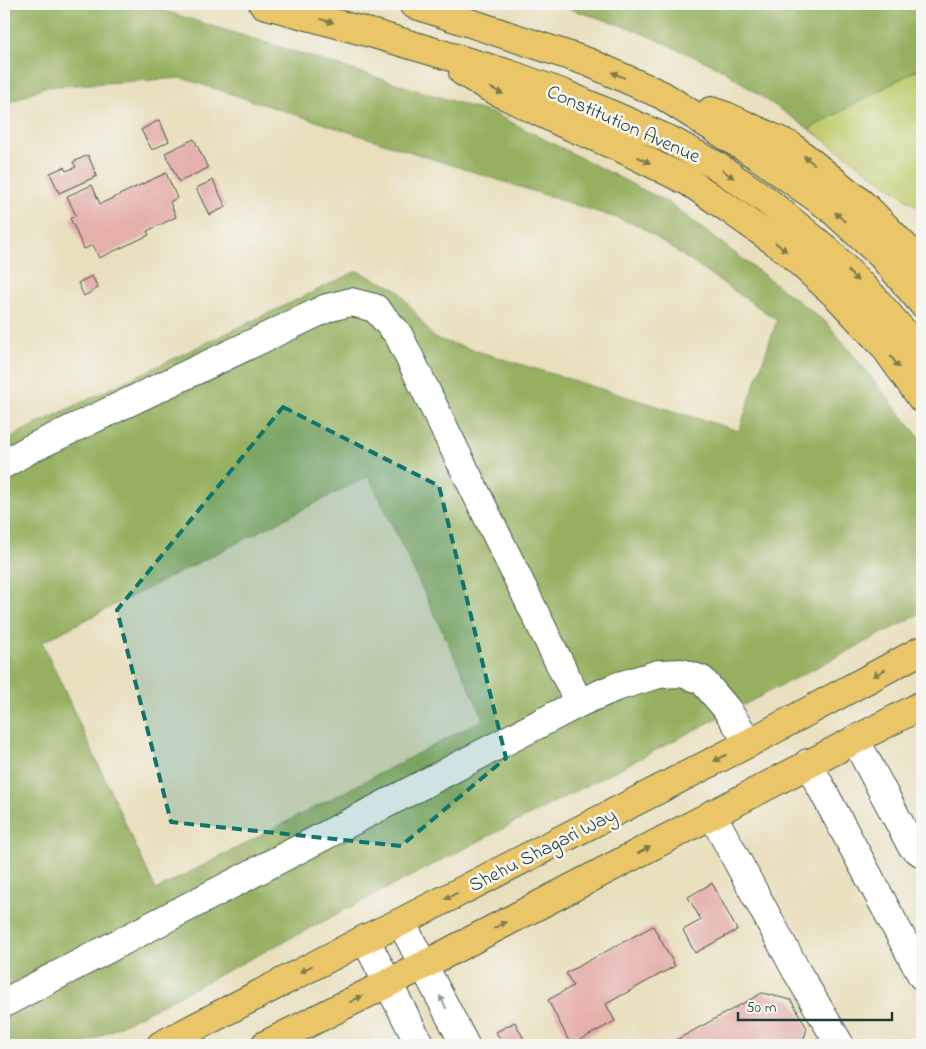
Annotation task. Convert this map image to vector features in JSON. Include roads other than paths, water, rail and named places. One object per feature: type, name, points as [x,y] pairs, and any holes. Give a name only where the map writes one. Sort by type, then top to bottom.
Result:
[{"type":"main road","name":"Constitution Avenue","points":[[263,4],[509,74],[562,93],[670,140],[717,166],[766,200],[826,249],[874,298],[922,353]]},
{"type":"main road","name":"Constitution Avenue","points":[[414,4],[588,62],[662,95],[759,157],[829,207],[881,255],[922,303]]},
{"type":"main road","points":[[425,49],[490,88],[562,123],[625,150],[689,182],[732,211],[784,248],[836,295],[884,346],[922,399]]},
{"type":"main road","points":[[662,95],[726,116],[792,146],[866,206],[922,264]]},
{"type":"main road","name":"Shehu Shagari Way","points":[[160,1045],[749,743],[922,650]]},
{"type":"main road","points":[[265,1045],[424,965],[922,705]]},
{"type":"street","points":[[4,464],[30,448],[327,308],[351,302],[376,308],[398,334],[579,703]]},
{"type":"street","points":[[4,1002],[579,703],[616,686],[659,674],[682,673],[702,680],[726,708],[749,743]]},
{"type":"street","points":[[855,739],[911,845],[922,854]]},
{"type":"street","points":[[808,764],[922,976]]},
{"type":"street","points":[[712,814],[797,972],[840,1045]]},
{"type":"street","points":[[401,922],[465,1045]]},
{"type":"street","points":[[365,939],[420,1045]]}]
